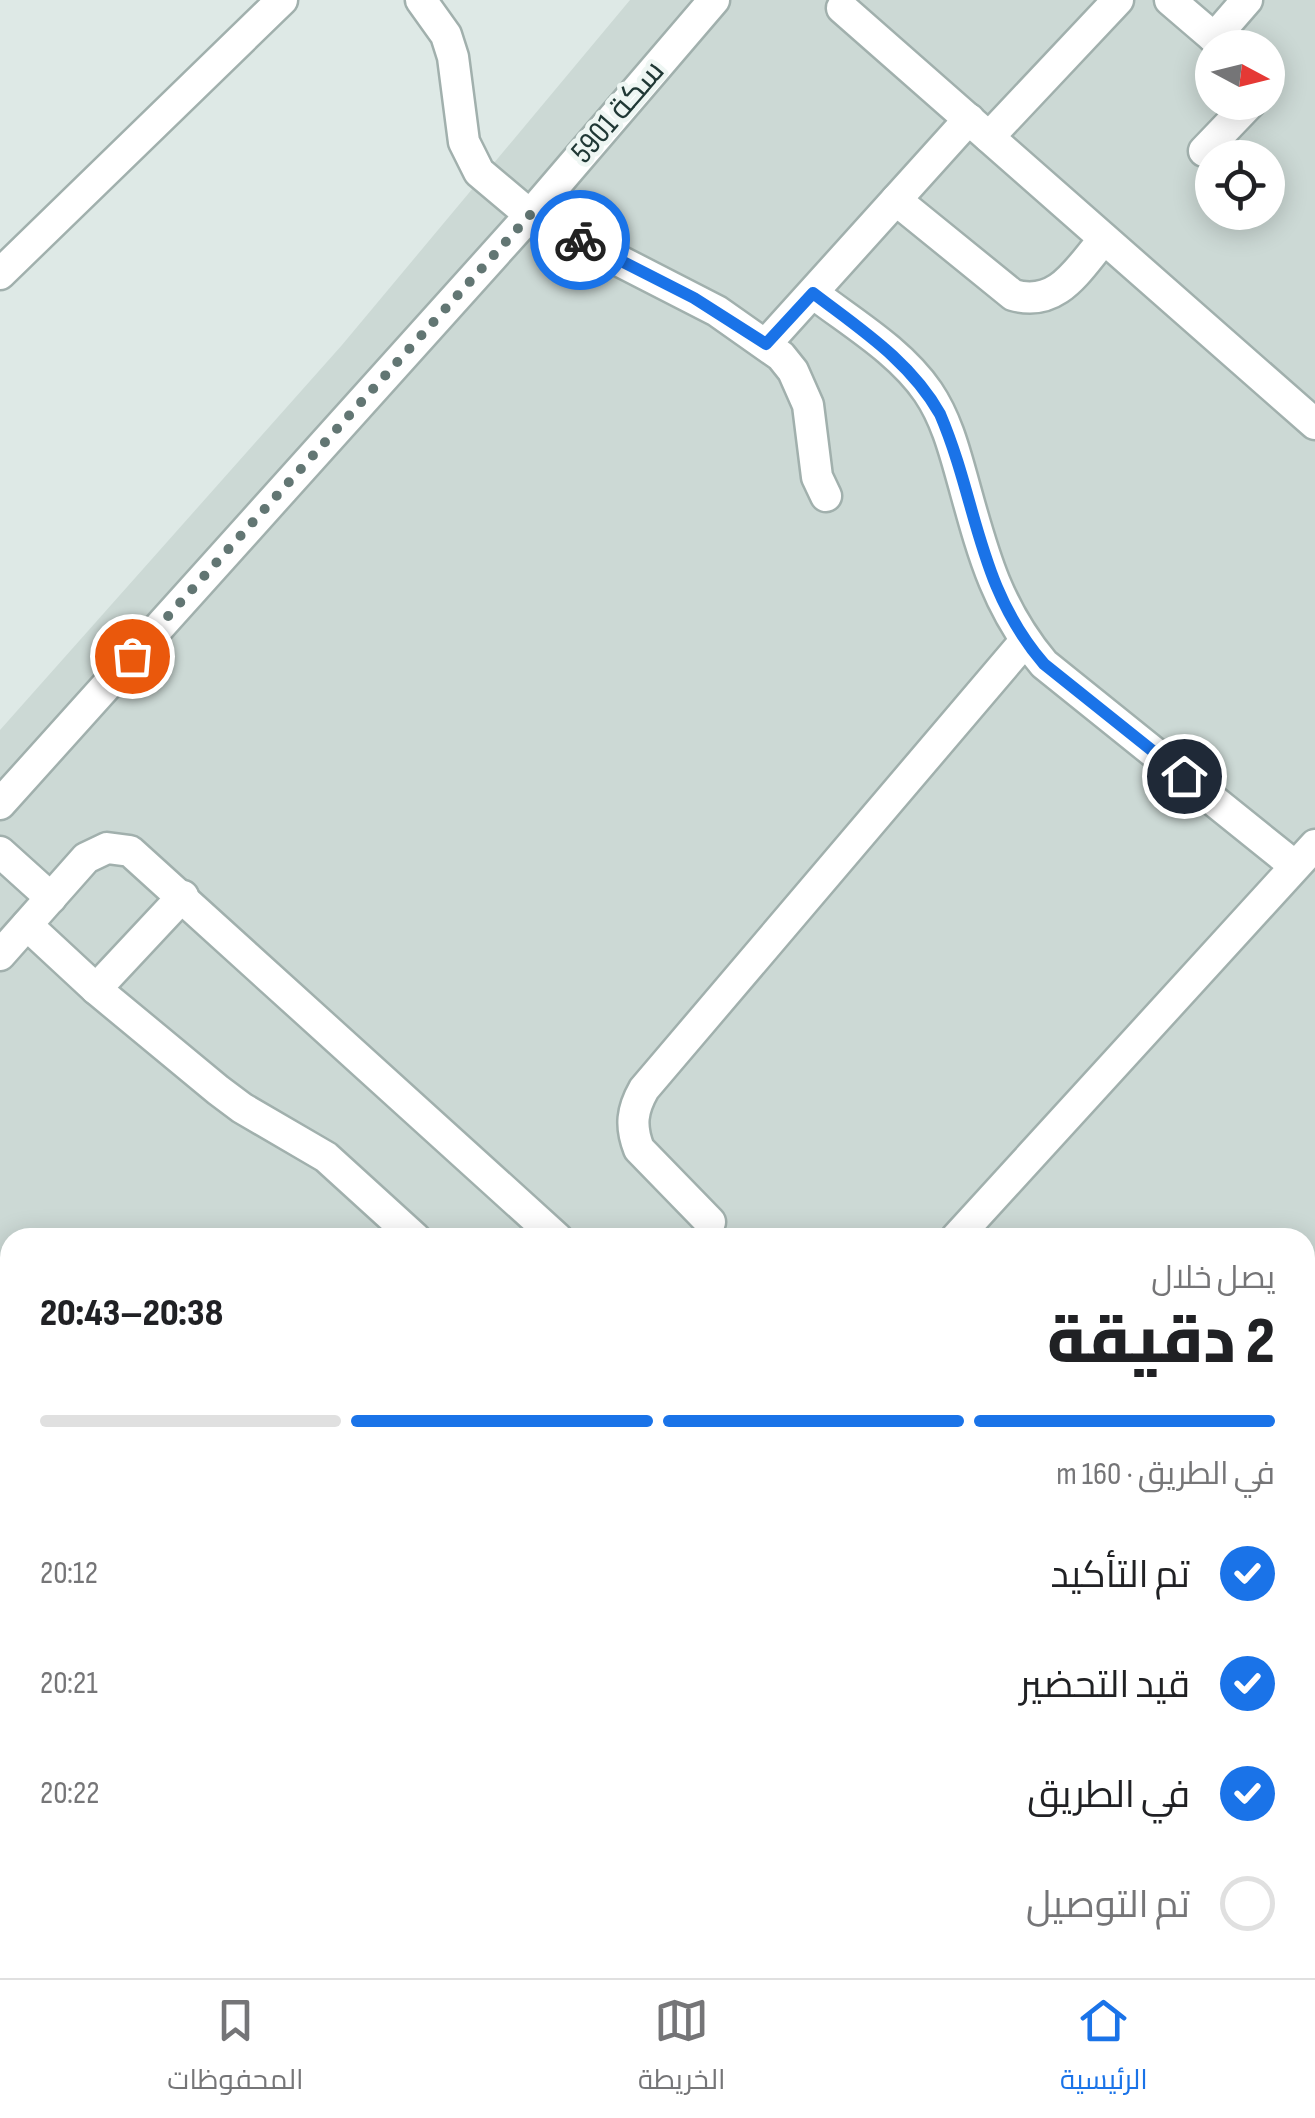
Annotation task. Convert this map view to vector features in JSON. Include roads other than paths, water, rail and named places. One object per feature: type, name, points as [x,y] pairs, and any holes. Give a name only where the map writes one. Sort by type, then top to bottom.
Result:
[{"type":"street","points":[[0,274],[282,0]]},
{"type":"street","points":[[422,0],[440,26],[453,57],[470,157],[490,184],[530,215],[671,286],[781,356],[808,405],[817,477],[826,496]]},
{"type":"street","name":"سكة 5901","points":[[0,804],[530,215],[714,0]]},
{"type":"street","points":[[766,344],[896,200],[1118,0]]},
{"type":"street","points":[[1170,0],[1205,30]]},
{"type":"street","points":[[1228,30],[1247,0]]},
{"type":"street","points":[[842,8],[1315,424]]},
{"type":"street","points":[[1214,140],[1233,120]]},
{"type":"street","points":[[896,200],[1013,294],[1026,298],[1038,299],[1062,287],[1104,239]]},
{"type":"street","points":[[813,293],[895,356],[928,392],[950,436],[996,590],[1025,641],[1044,664],[1305,855],[965,1228]]},
{"type":"street","points":[[710,1222],[639,1149],[633,1134],[636,1103],[1025,641]]},
{"type":"street","points":[[0,955],[86,858],[107,848],[119,848],[140,857],[546,1228]]},
{"type":"street","points":[[0,852],[51,898]]},
{"type":"street","points":[[96,989],[183,896]]},
{"type":"street","points":[[27,924],[96,989],[242,1108],[326,1157],[404,1228]]}]
